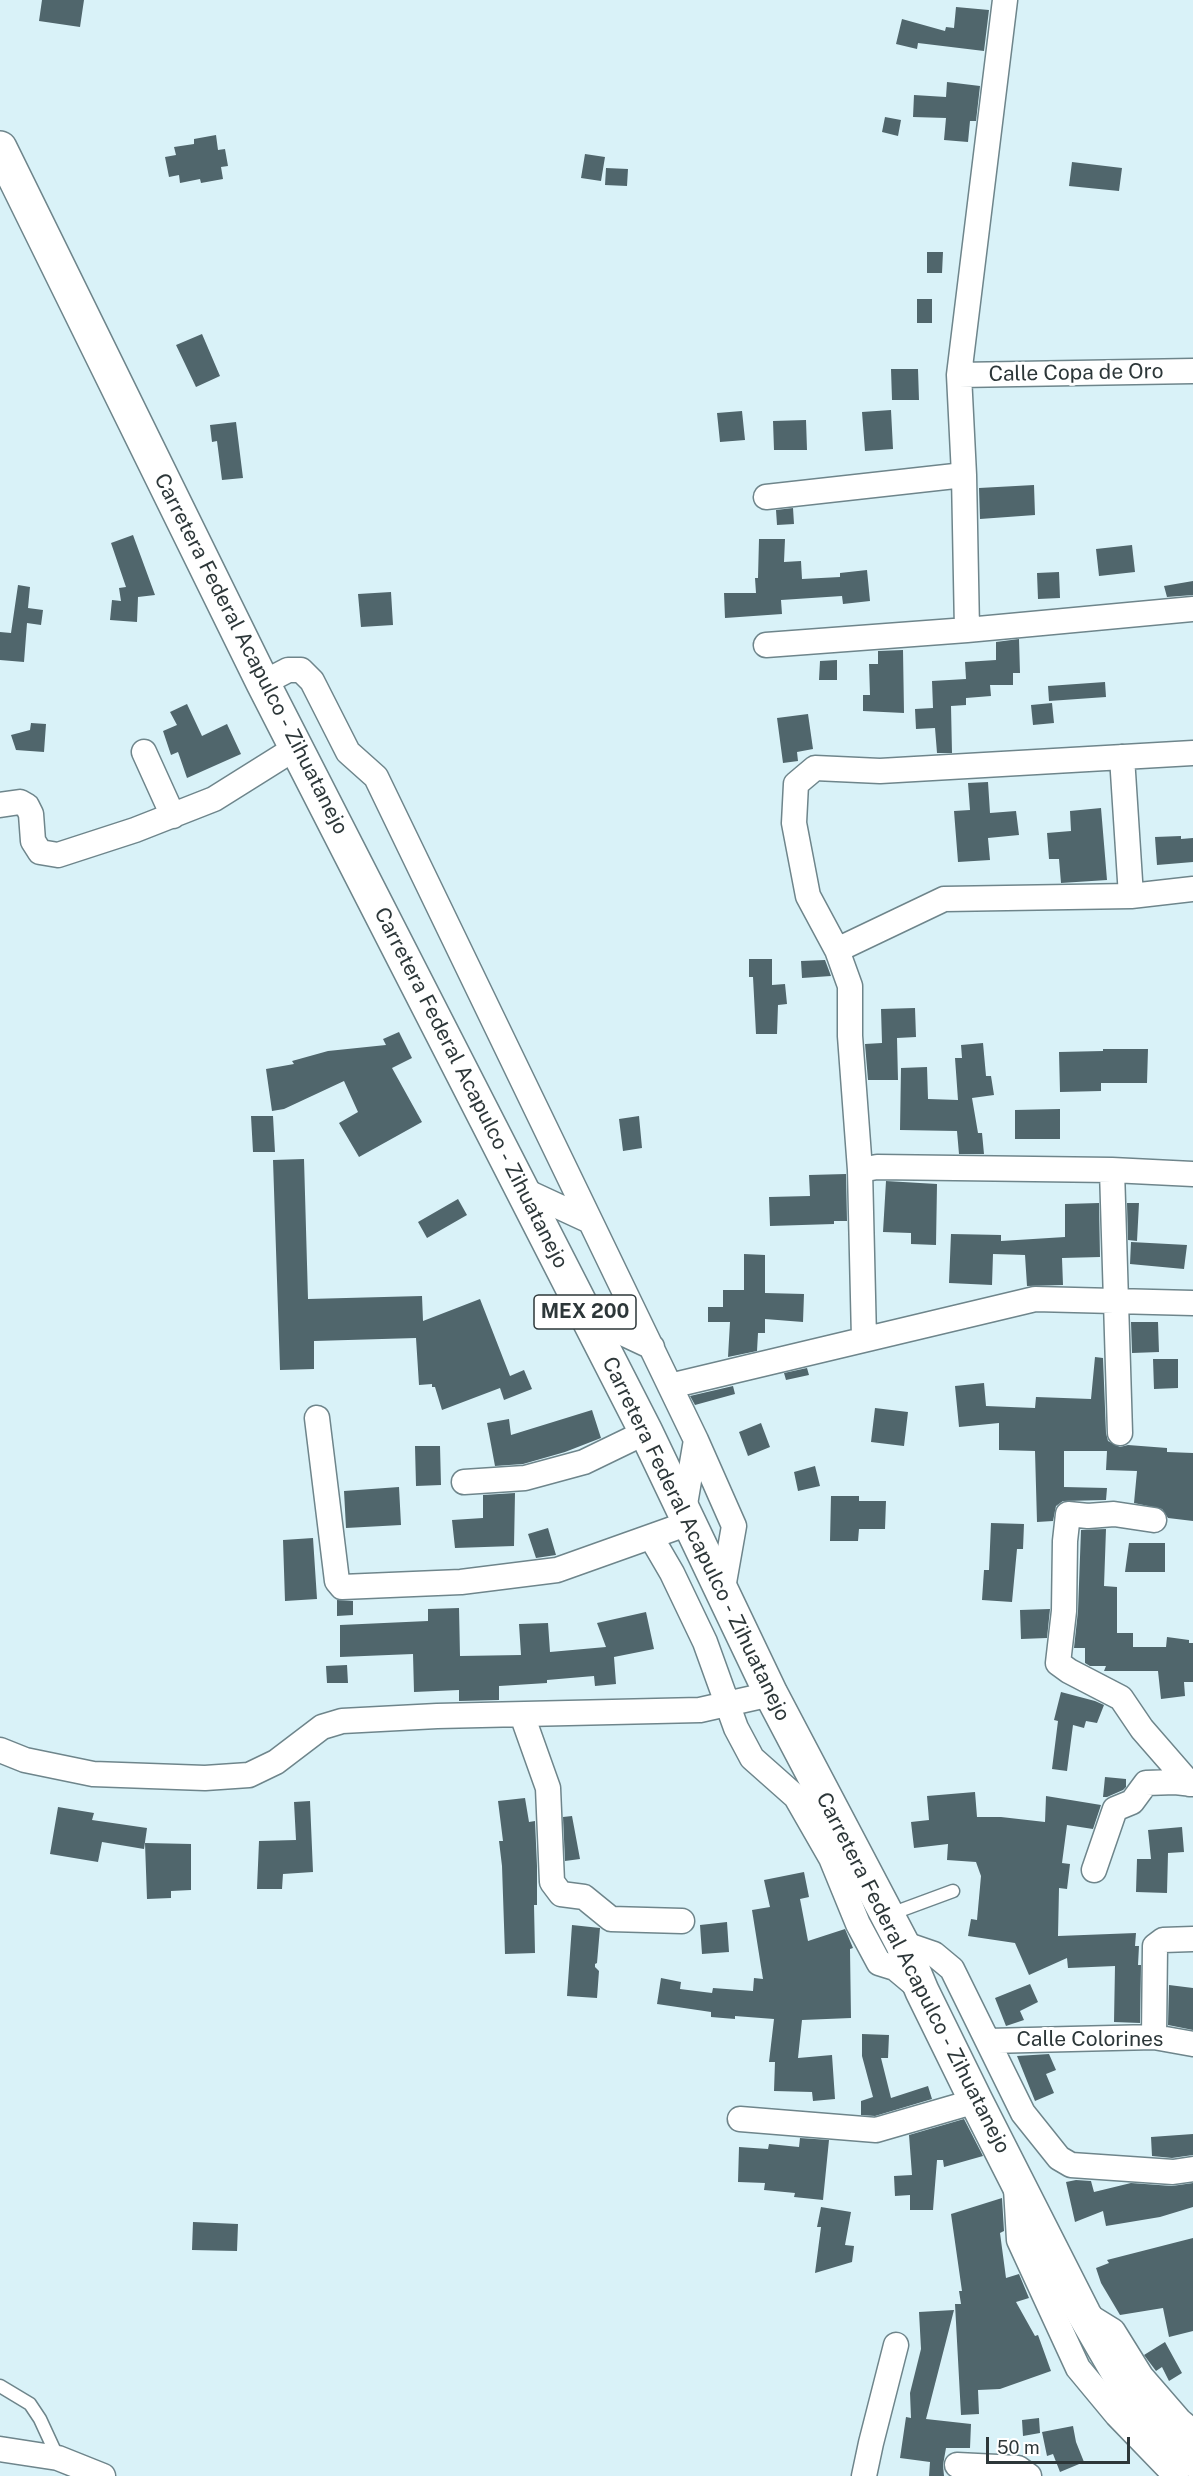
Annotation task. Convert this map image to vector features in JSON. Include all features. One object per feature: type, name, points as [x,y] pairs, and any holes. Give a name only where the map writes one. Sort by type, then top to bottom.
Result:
[{"type":"main road","name":"Carretera Federal Acapulco - Zihuatanejo","points":[[0,147],[8,182],[588,1317],[687,1516],[771,1694],[894,1929],[976,2101],[1084,2314],[1136,2402],[1165,2439],[1193,2460]]},
{"type":"street","points":[[967,630],[964,475],[958,375],[1005,0]]},
{"type":"street","name":"Calle Copa de Oro","points":[[958,375],[1193,370]]},
{"type":"street","points":[[766,497],[964,475]]},
{"type":"street","points":[[766,645],[967,630],[1193,609]]},
{"type":"street","points":[[263,683],[288,670],[301,670],[312,681],[348,752],[376,777],[652,1347],[734,1526],[722,1594]]},
{"type":"street","points":[[0,805],[20,802],[27,806],[31,814],[33,842],[40,852],[58,855],[173,816],[214,799],[297,747]]},
{"type":"street","points":[[144,752],[173,816]]},
{"type":"street","points":[[864,1339],[860,1170],[850,1036],[850,986],[837,950],[808,896],[794,823],[796,784],[815,768],[880,771],[1193,753]]},
{"type":"street","points":[[1122,758],[1131,896]]},
{"type":"street","points":[[837,950],[944,899],[1131,896],[1193,889]]},
{"type":"street","points":[[860,1170],[877,1167],[1193,1173]]},
{"type":"street","points":[[1112,1170],[1120,1433]]},
{"type":"street","points":[[523,1190],[590,1221]]},
{"type":"street","points":[[670,1386],[1035,1299],[1193,1303]]},
{"type":"street","points":[[588,1317],[652,1347]]},
{"type":"street","points":[[317,1418],[337,1581],[342,1587],[461,1582],[557,1570],[651,1537],[687,1516],[696,1440]]},
{"type":"street","points":[[464,1482],[525,1478],[574,1465],[646,1432]]},
{"type":"street","points":[[1154,1520],[1114,1514],[1088,1516],[1068,1514],[1065,1542],[1064,1611],[1058,1663],[1121,1698],[1142,1729],[1191,1784]]},
{"type":"street","points":[[651,1537],[672,1573],[705,1642],[736,1728],[752,1758],[796,1797],[831,1858],[858,1924],[879,1963],[895,1968],[922,1991]]},
{"type":"street","points":[[0,1750],[25,1760],[93,1774],[205,1778],[249,1775],[276,1762],[322,1727],[342,1721],[437,1716],[700,1710],[726,1702],[771,1694]]},
{"type":"street","points":[[522,1715],[548,1788],[552,1882],[561,1894],[585,1897],[611,1919],[682,1921]]},
{"type":"street","points":[[1094,1870],[1115,1809],[1132,1802],[1146,1783],[1191,1784]]},
{"type":"street","points":[[894,1929],[934,1954],[952,1969],[1023,2113],[1059,2158],[1071,2166],[1173,2172],[1193,2169]]},
{"type":"street","points":[[1154,2037],[1155,1946],[1163,1940],[1193,1939]]},
{"type":"street","name":"Calle Colorines","points":[[988,2040],[1154,2037],[1193,2044]]},
{"type":"street","points":[[740,2119],[876,2130],[976,2101]]},
{"type":"street","points":[[1015,2177],[1019,2240],[1078,2368],[1117,2415],[1176,2476]]},
{"type":"street","points":[[1084,2314],[1113,2331],[1141,2376],[1180,2421],[1193,2432]]},
{"type":"street","points":[[864,2476],[896,2345]]},
{"type":"street","points":[[0,2450],[58,2458],[103,2476]]},
{"type":"street","points":[[957,2465],[1018,2468],[1029,2476]]},
{"type":"lane","points":[[894,1929],[953,1891]]},
{"type":"lane","points":[[0,2386],[30,2404],[58,2458]]},
{"type":"building","points":[[42,0],[84,0],[80,27],[39,21]]},
{"type":"building","points":[[956,7],[989,10],[984,51],[918,43],[917,49],[896,44],[902,19],[945,31],[946,27],[954,28]]},
{"type":"building","points":[[947,82],[980,86],[976,121],[970,121],[968,142],[944,140],[946,118],[913,117],[914,95],[946,97]]},
{"type":"building","points":[[885,117],[901,120],[898,136],[882,132]]},
{"type":"building","points":[[216,135],[218,150],[225,149],[228,166],[221,167],[223,179],[201,183],[200,179],[180,183],[179,175],[169,177],[165,157],[176,155],[174,147],[194,144],[194,139]]},
{"type":"building","points":[[585,154],[605,157],[601,181],[581,178]]},
{"type":"building","points":[[1072,162],[1122,168],[1119,191],[1069,186]]},
{"type":"building","points":[[606,168],[628,169],[627,186],[605,185]]},
{"type":"building","points":[[927,252],[943,252],[942,273],[927,273]]},
{"type":"building","points":[[917,299],[932,299],[932,323],[917,323]]},
{"type":"building","points":[[202,334],[220,376],[196,387],[176,345]]},
{"type":"building","points":[[891,369],[918,369],[919,400],[892,400]]},
{"type":"building","points":[[891,410],[893,449],[865,451],[862,412]]},
{"type":"building","points":[[742,411],[745,440],[720,442],[717,413]]},
{"type":"building","points":[[806,420],[807,450],[774,450],[773,421]]},
{"type":"building","points":[[236,422],[243,478],[222,480],[217,441],[212,442],[210,425]]},
{"type":"building","points":[[1034,485],[1035,515],[980,519],[979,488]]},
{"type":"building","points":[[793,508],[794,524],[777,525],[776,510]]},
{"type":"building","points":[[133,535],[155,595],[138,597],[137,622],[110,620],[112,600],[121,601],[119,588],[126,587],[111,543]]},
{"type":"building","points":[[759,539],[785,539],[784,562],[801,561],[802,579],[840,577],[840,573],[867,570],[870,601],[843,604],[842,596],[781,600],[782,614],[725,618],[724,593],[756,593],[755,578],[758,578]]},
{"type":"building","points":[[1132,545],[1135,572],[1099,576],[1096,549]]},
{"type":"building","points":[[1059,572],[1060,598],[1038,599],[1037,573]]},
{"type":"building","points":[[1193,581],[1193,595],[1167,597],[1164,586]]},
{"type":"building","points":[[18,585],[30,587],[28,608],[43,610],[41,625],[27,623],[24,662],[0,660],[0,632],[11,633]]},
{"type":"building","points":[[391,592],[393,625],[361,627],[358,594]]},
{"type":"building","points":[[1019,639],[1020,673],[1013,673],[1013,685],[990,685],[991,696],[966,698],[966,705],[951,706],[952,753],[937,753],[935,728],[916,729],[915,709],[933,708],[932,681],[966,679],[965,662],[996,660],[996,642]]},
{"type":"building","points":[[903,650],[904,713],[863,711],[863,695],[870,695],[869,664],[878,664],[878,651]]},
{"type":"building","points":[[837,660],[837,680],[819,680],[820,661]]},
{"type":"building","points":[[1105,682],[1106,697],[1049,701],[1048,686]]},
{"type":"building","points":[[1052,703],[1054,723],[1033,725],[1031,705]]},
{"type":"building","points":[[187,704],[202,736],[227,724],[241,754],[187,778],[178,752],[171,755],[163,731],[177,725],[170,712]]},
{"type":"building","points":[[808,714],[813,749],[797,752],[798,761],[783,763],[777,718]]},
{"type":"building","points":[[31,723],[46,724],[44,752],[16,750],[11,735],[30,730]]},
{"type":"building","points":[[988,782],[990,813],[1016,811],[1019,835],[988,838],[990,860],[958,862],[954,811],[970,810],[968,783]]},
{"type":"building","points":[[1101,808],[1107,880],[1061,883],[1059,859],[1049,859],[1047,833],[1071,831],[1070,811]]},
{"type":"building","points":[[1181,836],[1181,839],[1193,838],[1193,862],[1157,865],[1155,837]]},
{"type":"building","points":[[749,959],[772,959],[772,985],[785,984],[787,1004],[778,1005],[777,1034],[756,1034],[753,977],[749,977]]},
{"type":"building","points":[[825,960],[831,976],[802,978],[801,961]]},
{"type":"building","points":[[915,1008],[916,1037],[897,1038],[898,1080],[868,1080],[865,1044],[882,1043],[881,1009]]},
{"type":"building","points":[[399,1032],[412,1058],[392,1068],[422,1122],[359,1157],[339,1123],[358,1112],[344,1081],[284,1109],[272,1111],[266,1069],[294,1064],[292,1061],[328,1051],[386,1045],[383,1039]]},
{"type":"building","points":[[983,1043],[986,1076],[991,1076],[994,1095],[972,1098],[978,1133],[982,1133],[984,1154],[959,1154],[957,1131],[900,1130],[901,1068],[927,1067],[928,1099],[958,1100],[955,1058],[962,1058],[961,1045]]},
{"type":"building","points":[[1103,1049],[1148,1049],[1147,1083],[1101,1083],[1101,1091],[1060,1092],[1059,1052],[1103,1051]]},
{"type":"building","points":[[1060,1109],[1060,1139],[1015,1139],[1015,1110]]},
{"type":"building","points":[[251,1116],[273,1116],[275,1152],[253,1152]]},
{"type":"building","points":[[639,1116],[642,1148],[623,1151],[619,1119]]},
{"type":"building","points":[[304,1159],[308,1299],[422,1296],[423,1321],[480,1299],[510,1376],[524,1370],[532,1389],[504,1400],[500,1388],[442,1410],[435,1387],[432,1387],[432,1384],[419,1385],[416,1338],[314,1341],[314,1369],[280,1370],[273,1160]]},
{"type":"building","points":[[846,1174],[847,1221],[834,1221],[834,1224],[770,1226],[769,1197],[810,1196],[809,1175]]},
{"type":"building","points":[[886,1181],[937,1184],[936,1245],[911,1244],[911,1233],[883,1232]]},
{"type":"building","points":[[458,1199],[467,1215],[427,1238],[418,1222]]},
{"type":"building","points":[[1099,1203],[1100,1257],[1062,1258],[1063,1285],[1027,1286],[1025,1255],[993,1254],[992,1285],[949,1283],[951,1234],[1001,1235],[1001,1241],[1065,1237],[1065,1204]]},
{"type":"building","points":[[1127,1203],[1139,1203],[1137,1241],[1128,1240]]},
{"type":"building","points":[[1131,1242],[1187,1245],[1184,1269],[1130,1264]]},
{"type":"building","points":[[744,1254],[765,1255],[765,1293],[804,1294],[803,1322],[765,1319],[765,1333],[758,1333],[757,1351],[728,1357],[730,1322],[708,1322],[708,1307],[723,1307],[723,1290],[744,1290]]},
{"type":"building","points":[[1131,1322],[1158,1322],[1159,1352],[1132,1353]]},
{"type":"building","points":[[1095,1357],[1103,1358],[1108,1441],[1120,1447],[1128,1445],[1167,1448],[1167,1452],[1193,1453],[1193,1521],[1168,1518],[1162,1509],[1134,1503],[1137,1471],[1106,1470],[1107,1451],[1064,1451],[1064,1487],[1107,1488],[1106,1500],[1063,1501],[1056,1506],[1053,1521],[1037,1522],[1035,1451],[999,1450],[999,1423],[959,1427],[955,1386],[984,1383],[986,1406],[1035,1408],[1036,1397],[1091,1399]]},
{"type":"building","points":[[1153,1359],[1178,1359],[1178,1388],[1154,1389]]},
{"type":"building","points":[[807,1368],[809,1375],[786,1380],[784,1373]]},
{"type":"building","points":[[733,1386],[735,1394],[695,1405],[690,1396]]},
{"type":"building","points":[[875,1408],[908,1412],[904,1446],[871,1442]]},
{"type":"building","points":[[592,1410],[601,1438],[565,1452],[523,1464],[495,1466],[487,1423],[509,1419],[511,1435]]},
{"type":"building","points":[[761,1423],[770,1447],[748,1456],[739,1432]]},
{"type":"building","points":[[415,1446],[440,1446],[441,1485],[416,1486]]},
{"type":"building","points":[[815,1466],[820,1486],[798,1491],[794,1472]]},
{"type":"building","points":[[399,1487],[401,1525],[346,1528],[344,1491]]},
{"type":"building","points":[[515,1493],[514,1546],[455,1548],[452,1520],[483,1518],[483,1495]]},
{"type":"building","points":[[831,1496],[859,1496],[859,1501],[886,1501],[885,1529],[859,1529],[858,1541],[830,1541]]},
{"type":"building","points":[[991,1523],[1024,1524],[1023,1549],[1017,1549],[1012,1602],[982,1600],[984,1570],[989,1570]]},
{"type":"building","points":[[548,1528],[556,1555],[536,1558],[528,1534]]},
{"type":"building","points":[[1106,1529],[1104,1586],[1117,1587],[1117,1633],[1133,1633],[1133,1647],[1166,1647],[1167,1637],[1189,1640],[1189,1643],[1193,1643],[1193,1682],[1184,1682],[1185,1696],[1161,1699],[1158,1671],[1104,1671],[1106,1666],[1090,1666],[1085,1663],[1085,1648],[1074,1648],[1078,1611],[1081,1530]]},
{"type":"building","points":[[313,1538],[317,1599],[285,1601],[283,1540]]},
{"type":"building","points":[[1129,1543],[1165,1543],[1165,1572],[1125,1572]]},
{"type":"building","points":[[337,1600],[353,1601],[353,1615],[337,1616]]},
{"type":"building","points":[[459,1608],[460,1656],[521,1655],[519,1624],[548,1623],[550,1652],[606,1647],[597,1623],[646,1612],[654,1649],[614,1657],[616,1684],[595,1686],[594,1676],[547,1680],[547,1683],[499,1686],[499,1700],[459,1701],[459,1690],[414,1692],[413,1654],[340,1657],[340,1625],[428,1621],[428,1609]]},
{"type":"building","points":[[1050,1609],[1047,1638],[1021,1639],[1020,1610]]},
{"type":"building","points":[[347,1665],[348,1683],[327,1683],[326,1666]]},
{"type":"building","points":[[1061,1692],[1104,1705],[1097,1723],[1086,1721],[1084,1728],[1073,1725],[1067,1771],[1052,1769],[1058,1721],[1054,1720]]},
{"type":"building","points":[[1105,1777],[1126,1779],[1126,1787],[1103,1797]]},
{"type":"building","points":[[975,1792],[977,1817],[1045,1822],[1046,1796],[1101,1805],[1093,1829],[1067,1825],[1062,1863],[1070,1864],[1067,1889],[1059,1888],[1058,1936],[1136,1933],[1135,1946],[1139,1946],[1138,1965],[1141,1965],[1140,2023],[1114,2022],[1115,1966],[1068,1968],[1067,1958],[1029,1975],[1015,1943],[968,1936],[971,1919],[977,1920],[981,1876],[976,1862],[947,1860],[948,1844],[914,1848],[911,1822],[929,1820],[927,1796]]},
{"type":"building","points":[[525,1798],[529,1822],[535,1821],[537,1905],[534,1905],[535,1953],[505,1954],[499,1841],[503,1841],[498,1801]]},
{"type":"building","points":[[310,1801],[313,1872],[283,1874],[282,1889],[257,1889],[259,1841],[296,1840],[294,1802]]},
{"type":"building","points":[[58,1807],[94,1813],[92,1820],[147,1828],[144,1849],[102,1842],[98,1862],[50,1854]]},
{"type":"building","points":[[572,1816],[580,1859],[565,1861],[563,1817]]},
{"type":"building","points":[[1182,1827],[1184,1852],[1168,1853],[1167,1893],[1136,1892],[1137,1859],[1151,1859],[1148,1830]]},
{"type":"building","points":[[145,1843],[191,1844],[191,1890],[171,1891],[171,1898],[147,1899]]},
{"type":"building","points":[[804,1872],[809,1897],[800,1899],[808,1941],[845,1929],[853,1948],[850,1949],[851,2018],[802,2020],[798,2058],[832,2055],[835,2099],[813,2101],[812,2092],[774,2091],[775,2062],[769,2062],[774,2019],[711,2017],[711,2012],[657,2004],[661,1978],[681,1982],[680,1989],[712,1993],[713,1988],[753,1991],[754,1978],[763,1979],[752,1910],[770,1907],[764,1880]]},
{"type":"building","points":[[727,1922],[729,1952],[702,1954],[700,1925]]},
{"type":"building","points":[[572,1925],[600,1928],[597,1963],[595,1964],[599,1971],[597,1998],[567,1996]]},
{"type":"building","points":[[1030,1984],[1038,2002],[1020,2011],[1024,2020],[1006,2026],[995,1998]]},
{"type":"building","points":[[1169,1985],[1193,1988],[1193,2030],[1168,2025]]},
{"type":"building","points":[[862,2034],[889,2035],[888,2058],[881,2058],[891,2098],[928,2086],[932,2099],[875,2116],[861,2115],[861,2101],[873,2097],[862,2056]]},
{"type":"building","points":[[1049,2054],[1056,2070],[1046,2074],[1054,2093],[1035,2101],[1017,2056]]},
{"type":"building","points":[[964,2119],[983,2156],[944,2167],[943,2160],[937,2160],[933,2210],[910,2210],[910,2195],[895,2196],[894,2176],[912,2175],[909,2135]]},
{"type":"building","points":[[1193,2134],[1193,2155],[1172,2158],[1152,2156],[1151,2137]]},
{"type":"building","points":[[800,2138],[829,2140],[823,2200],[794,2197],[795,2193],[764,2190],[765,2183],[738,2182],[739,2147],[768,2149],[769,2144],[799,2147]]},
{"type":"building","points":[[1091,2181],[1094,2192],[1131,2183],[1172,2186],[1193,2183],[1193,2207],[1160,2217],[1106,2226],[1103,2211],[1075,2222],[1066,2182]]},
{"type":"building","points":[[1002,2198],[1004,2231],[1000,2233],[1006,2278],[1019,2274],[1029,2298],[1016,2302],[1035,2336],[1038,2335],[1051,2371],[1000,2389],[978,2390],[979,2414],[961,2415],[955,2304],[961,2304],[959,2291],[962,2291],[951,2214]]},
{"type":"building","points":[[821,2207],[851,2212],[845,2245],[854,2246],[852,2262],[815,2273],[821,2227],[817,2227]]},
{"type":"building","points":[[193,2222],[238,2224],[237,2251],[192,2250]]},
{"type":"building","points":[[1193,2238],[1193,2331],[1169,2337],[1163,2308],[1120,2315],[1101,2283],[1096,2268],[1109,2263],[1107,2260]]},
{"type":"building","points":[[954,2310],[926,2419],[971,2424],[970,2448],[946,2448],[944,2476],[929,2476],[930,2462],[900,2458],[906,2417],[911,2418],[910,2393],[921,2349],[919,2312]]},
{"type":"building","points":[[1165,2342],[1182,2373],[1169,2381],[1162,2367],[1156,2371],[1144,2355]]},
{"type":"building","points":[[1039,2418],[1040,2433],[1023,2436],[1022,2420]]},
{"type":"building","points":[[1073,2426],[1076,2442],[1084,2462],[1060,2472],[1053,2454],[1047,2456],[1042,2432]]}]
